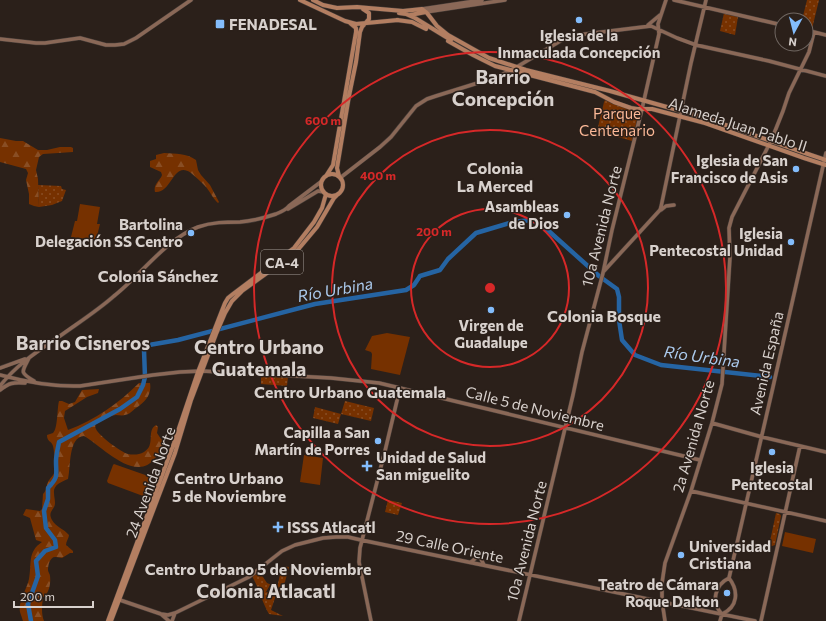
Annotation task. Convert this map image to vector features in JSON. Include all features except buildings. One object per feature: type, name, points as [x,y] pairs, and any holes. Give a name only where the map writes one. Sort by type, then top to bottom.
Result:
[{"type":"main road","points":[[300,0],[350,23],[356,28],[333,165],[322,181],[321,186],[325,193],[331,196],[337,195]]},
{"type":"main road","points":[[306,0],[351,21],[359,22],[397,20],[424,10]]},
{"type":"main road","points":[[313,0],[333,8],[403,11],[424,10]]},
{"type":"main road","points":[[316,5],[335,10],[364,9],[409,15],[495,63],[598,90],[618,101],[631,105],[653,106],[706,120],[825,162]]},
{"type":"main road","points":[[364,9],[369,14],[367,22]]},
{"type":"main road","name":"Alameda Juan Pablo II","points":[[424,10],[450,37],[485,56],[515,68],[598,93],[617,103],[634,108],[643,105],[681,114]]},
{"type":"main road","points":[[350,23],[357,24],[403,18],[413,19],[424,24]]},
{"type":"main road","name":"Alameda Juan Pablo II","points":[[397,20],[407,20],[415,23],[495,66],[526,70],[610,91],[655,110],[681,114]]},
{"type":"main road","name":"CA-4","points":[[200,372],[214,334],[230,304],[242,292],[296,252],[322,220],[334,198],[342,191],[343,182],[337,168],[360,32],[362,27],[367,22]]},
{"type":"main road","points":[[326,176],[332,174],[340,177]]},
{"type":"main road","name":"CA-4","points":[[219,323],[222,310],[228,298],[288,254],[302,239],[322,208],[325,193]]},
{"type":"main road","name":"24 Avenida Norte","points":[[118,599],[200,372]]},
{"type":"main road","name":"CA-4","points":[[108,621],[118,599]]},
{"type":"main road","name":"CA-4","points":[[111,621],[118,599]]},
{"type":"street","points":[[0,39],[45,43],[80,38],[106,45],[124,44],[136,38],[191,0]]},
{"type":"street","points":[[424,10],[482,0]]},
{"type":"street","points":[[424,10],[505,0]]},
{"type":"street","name":"10a Avenida Norte","points":[[519,621],[566,428],[582,352],[603,273],[643,105],[659,34],[658,24],[666,0]]},
{"type":"street","points":[[674,0],[774,23]]},
{"type":"street","points":[[660,210],[706,0]]},
{"type":"street","points":[[647,26],[661,15]]},
{"type":"street","points":[[340,177],[391,137],[421,102],[493,79],[568,37],[652,26],[696,45],[763,59],[826,76]]},
{"type":"street","points":[[814,32],[826,35]]},
{"type":"street","name":"2a Avenida Norte","points":[[664,621],[662,583],[665,563],[691,490],[712,423],[722,379],[730,256],[729,228],[732,217],[770,143],[789,93],[809,52]]},
{"type":"street","name":"Avenida España","points":[[722,614],[716,606],[715,596],[719,586],[723,581],[729,578],[826,154]]},
{"type":"street","points":[[287,209],[322,181]]},
{"type":"street","points":[[0,386],[7,377],[30,357],[115,296],[164,250],[196,228],[218,222],[257,220],[271,216],[294,206],[318,191],[325,193]]},
{"type":"street","points":[[603,273],[660,210],[666,206],[674,205]]},
{"type":"street","points":[[607,253],[609,258],[615,259]]},
{"type":"street","points":[[606,260],[609,268]]},
{"type":"street","points":[[0,368],[30,357]]},
{"type":"street","points":[[30,357],[23,370],[23,373],[36,383]]},
{"type":"street","name":"Calle 5 de Noviembre","points":[[0,375],[36,383],[66,386],[80,386],[153,375],[200,372],[331,378],[379,383],[700,460]]},
{"type":"street","points":[[0,390],[7,385],[14,383],[36,383]]},
{"type":"street","points":[[371,621],[358,555],[400,388]]},
{"type":"street","points":[[712,423],[762,437],[826,452]]},
{"type":"street","points":[[761,621],[800,446]]},
{"type":"street","points":[[691,490],[746,504],[826,521]]},
{"type":"street","name":"29 Calle Oriente","points":[[175,613],[249,577],[282,551],[295,545],[323,538],[348,537],[755,621]]},
{"type":"street","points":[[471,562],[482,553],[480,560],[484,565]]},
{"type":"street","points":[[720,621],[722,614],[732,606],[735,597],[734,587],[729,578]]},
{"type":"street","points":[[118,599],[162,614],[168,615],[175,613]]},
{"type":"street","points":[[172,621],[175,613]]},
{"type":"street","points":[[162,614],[168,621]]},
{"type":"green space","points":[[807,0],[819,0],[814,21],[814,12],[804,12]]},
{"type":"green space","points":[[724,13],[738,17],[735,35],[720,31]]},
{"type":"green space","name":"Parque Centenario","points":[[605,100],[639,112],[632,141],[597,131]]},
{"type":"green space","points":[[0,138],[23,141],[38,150],[47,150],[60,147],[73,148],[73,152],[43,154],[39,157],[36,170],[38,179],[39,207],[29,204],[29,194],[26,180],[28,173],[26,169],[0,162]]},
{"type":"green space","points":[[164,153],[185,155],[196,160],[198,170],[210,185],[219,202],[218,203],[216,201],[207,188],[191,173],[185,170],[176,174],[161,191],[155,192],[156,185],[162,175],[161,172],[150,167],[150,161],[156,159],[156,155]]},
{"type":"green space","points":[[38,185],[61,186],[62,189],[66,190],[62,201],[52,205],[39,207]]},
{"type":"green space","points":[[80,204],[100,207],[97,224],[100,224],[96,240],[71,237],[75,221],[77,221]]},
{"type":"green space","points":[[387,333],[410,337],[400,375],[371,369],[372,354],[371,352],[365,350],[372,336]]},
{"type":"green space","points":[[261,376],[288,377],[287,386],[261,384]]},
{"type":"green space","points":[[139,383],[150,383],[149,395],[145,401],[128,414],[113,415],[100,420],[95,426],[98,432],[106,439],[120,450],[128,454],[142,453],[148,449],[150,446],[153,428],[156,425],[158,427],[157,433],[165,442],[165,446],[148,465],[139,467],[119,461],[84,436],[75,441],[71,453],[68,479],[58,484],[54,490],[55,505],[50,515],[52,520],[69,535],[66,545],[73,551],[73,553],[70,553],[62,558],[54,557],[50,561],[48,570],[50,575],[50,585],[47,593],[43,597],[42,603],[44,621],[23,621],[20,612],[21,599],[29,579],[32,554],[37,546],[42,542],[36,540],[30,518],[23,515],[26,509],[40,511],[42,509],[43,494],[55,471],[53,448],[47,435],[55,431],[59,401],[69,404],[75,402],[82,390],[99,389],[98,393],[87,397],[65,411],[64,418],[68,430],[97,416]]},
{"type":"green space","points":[[345,401],[374,408],[371,421],[341,414]]},
{"type":"green space","points":[[315,407],[341,414],[338,424],[313,418]]},
{"type":"green space","points":[[304,455],[323,458],[320,485],[300,482]]},
{"type":"green space","points":[[114,464],[151,477],[152,479],[146,495],[143,496],[108,483],[107,481]]},
{"type":"green space","points":[[388,500],[402,503],[398,515],[385,512]]},
{"type":"green space","points":[[776,513],[780,514],[781,516],[775,545],[769,546]]},
{"type":"green space","points":[[785,532],[816,539],[813,553],[782,546]]},
{"type":"green space","points":[[282,566],[289,567],[282,593],[277,592],[271,610],[283,616],[269,614],[252,576],[259,571],[267,583],[276,587],[270,585],[266,592],[276,592]]},
{"type":"waterway","name":"Río Urbina","points":[[31,621],[28,604],[38,576],[36,561],[45,551],[56,547],[55,540],[46,528],[44,511],[48,499],[48,488],[56,476],[56,459],[59,442],[120,409],[137,397],[145,377],[144,350],[149,345],[178,340],[315,304],[406,290],[414,285],[420,276],[440,270],[448,259],[476,233],[513,222],[531,220],[542,225],[599,276],[617,289],[619,297],[619,320],[622,340],[635,355],[661,365],[770,377]]},
{"type":"place","name":"Iglesia de la Inmaculada Concepción","points":[[579,20]]},
{"type":"place","name":"FENADESAL","points":[[220,24]]},
{"type":"place","name":"Iglesia de San Francisco de Asis","points":[[796,169]]},
{"type":"place","name":"Asambleas de Dios","points":[[567,215]]},
{"type":"place","name":"Bartolina Delegación SS Centro","points":[[191,233]]},
{"type":"place","name":"Iglesia Pentecostal Unidad","points":[[791,242]]},
{"type":"place","name":"Virgen de Guadalupe","points":[[491,310]]},
{"type":"place","name":"Capilla a San Martín de Porres","points":[[378,441]]},
{"type":"place","name":"Iglesia Pentecostal","points":[[772,452]]},
{"type":"place","name":"Unidad de Salud San miguelito","points":[[367,466]]},
{"type":"place","name":"ISSS Atlacatl","points":[[278,527]]},
{"type":"place","name":"Universidad Cristiana","points":[[681,555]]},
{"type":"place","name":"Teatro de Cámara Roque Dalton","points":[[727,593]]},
{"type":"district","name":"Barrio Concepción","points":[[503,87]]},
{"type":"district","name":"Colonia La Merced","points":[[495,176]]},
{"type":"district","name":"Colonia Sánchez","points":[[158,275]]},
{"type":"district","name":"Colonia Bosque","points":[[604,315]]},
{"type":"district","name":"Barrio Cisneros","points":[[83,342]]},
{"type":"district","name":"Centro Urbano Guatemala","points":[[259,357]]},
{"type":"district","name":"Centro Urbano Guatemala","points":[[350,391]]},
{"type":"district","name":"Centro Urbano 5 de Noviembre","points":[[229,486]]},
{"type":"district","name":"Centro Urbano 5 de Noviembre","points":[[258,568]]},
{"type":"district","name":"Colonia Atlacatl","points":[[266,590]]}]
